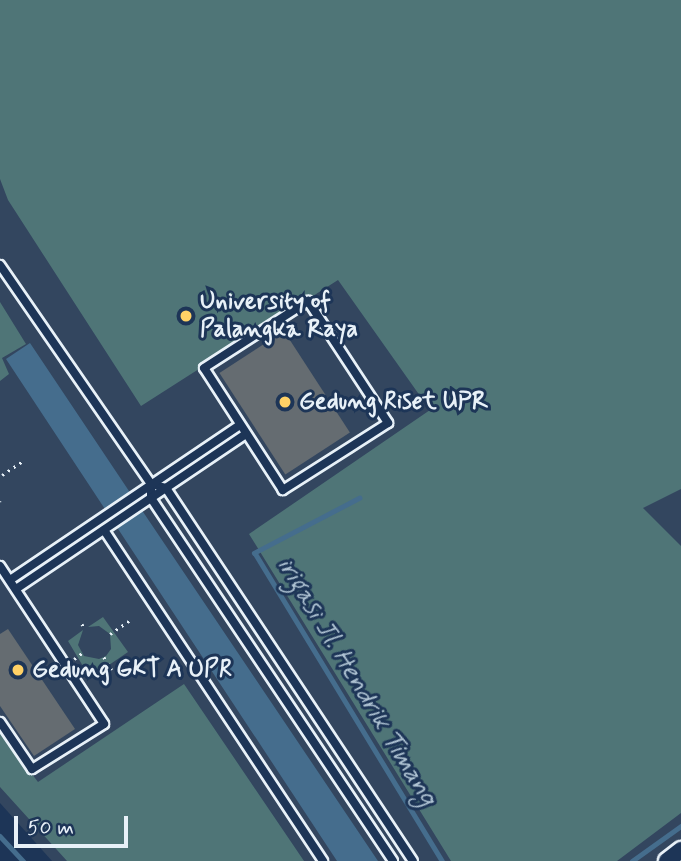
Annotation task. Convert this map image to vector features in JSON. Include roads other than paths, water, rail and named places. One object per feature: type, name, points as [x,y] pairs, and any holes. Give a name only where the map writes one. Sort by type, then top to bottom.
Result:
[{"type":"street","points":[[667,861],[681,850]]},
{"type":"lane","points":[[0,265],[151,484],[151,498],[393,861]]},
{"type":"lane","points":[[308,300],[388,423],[284,489],[246,434],[204,368],[308,300]]},
{"type":"lane","points":[[10,580],[240,425]]},
{"type":"lane","points":[[16,589],[246,434]]},
{"type":"lane","points":[[151,484],[166,488],[413,861]]},
{"type":"lane","points":[[108,527],[323,861]]},
{"type":"lane","points":[[0,566],[104,724],[32,769],[0,722]]},
{"type":"waterway","name":"irigasi Jl. Hendrik Timang","points":[[360,498],[255,553],[442,861]]},
{"type":"waterway","name":"irigasi Jl. Hendrik Timang","points":[[632,861],[681,826]]},
{"type":"waterway","points":[[0,836],[23,861]]},
{"type":"place","name":"University of Palangka Raya","points":[[186,316]]},
{"type":"place","name":"Gedung Riset UPR","points":[[285,402]]},
{"type":"place","name":"Gedung GKT A UPR","points":[[18,670]]}]
